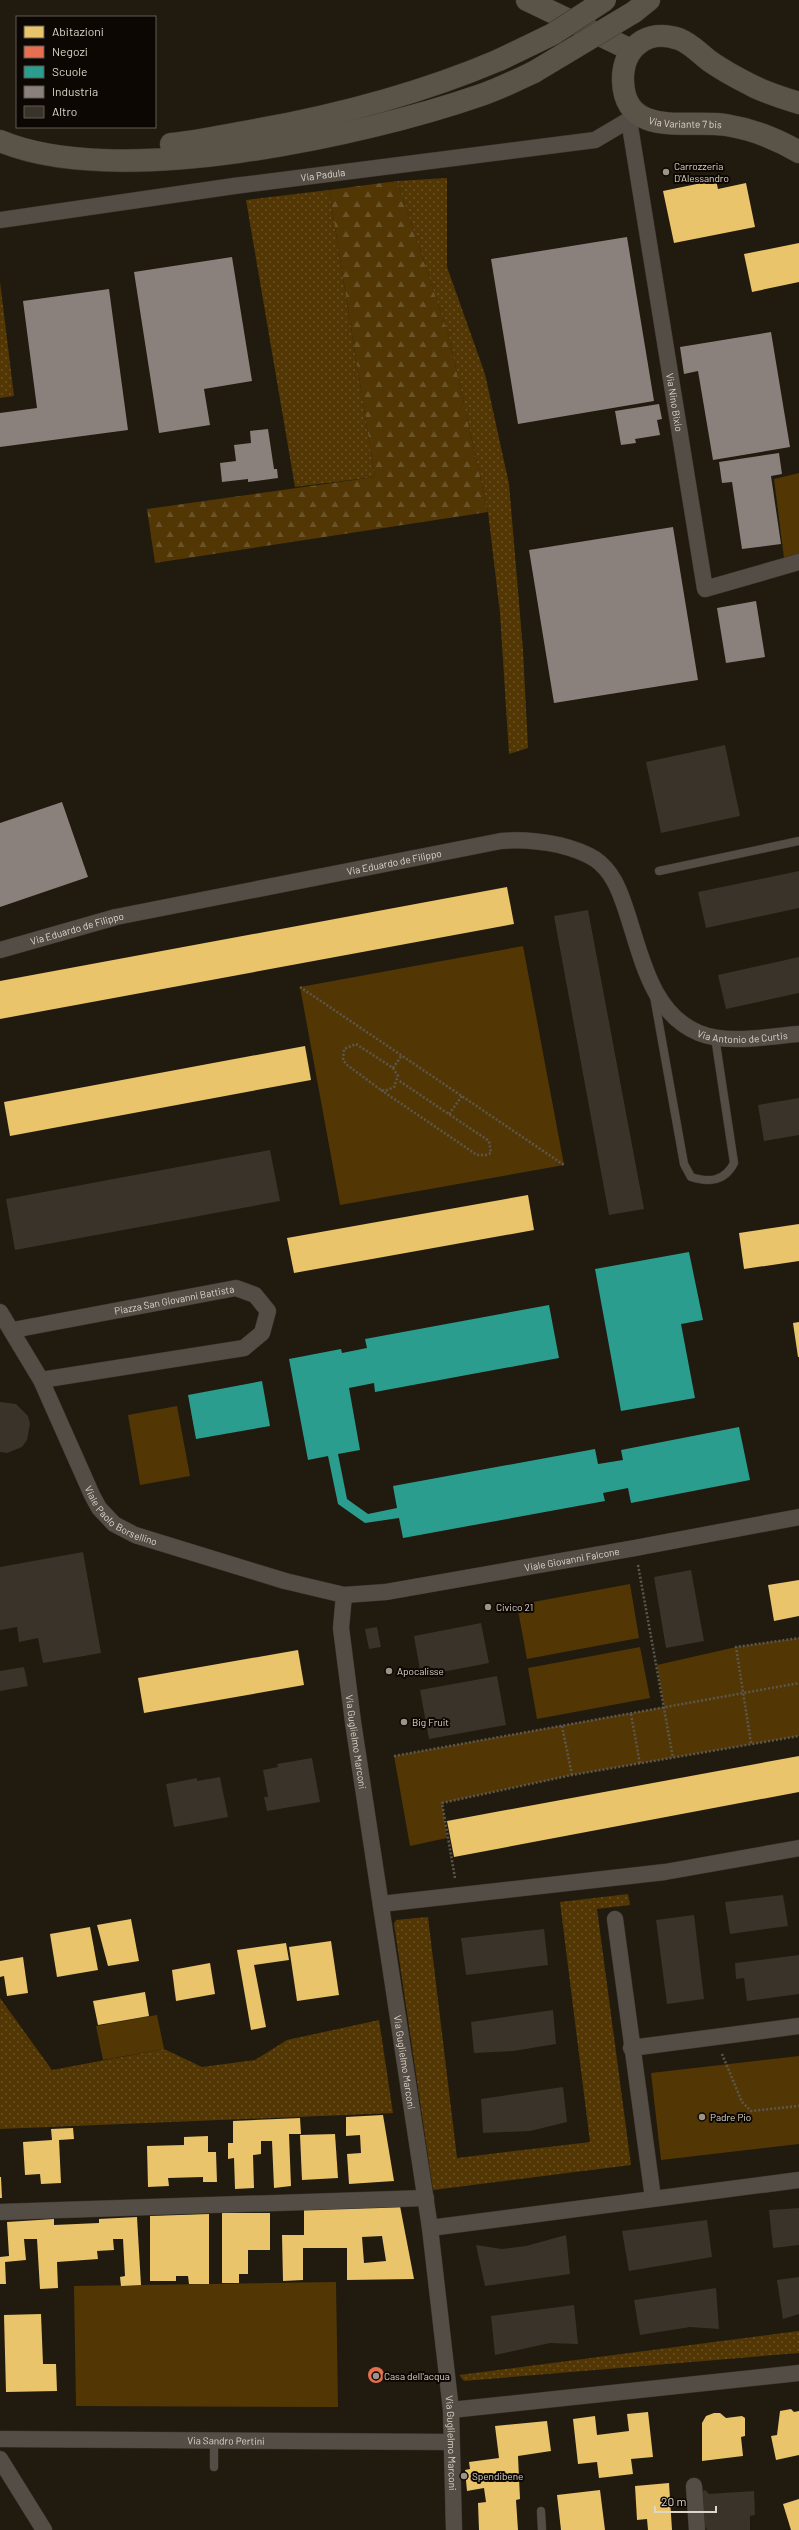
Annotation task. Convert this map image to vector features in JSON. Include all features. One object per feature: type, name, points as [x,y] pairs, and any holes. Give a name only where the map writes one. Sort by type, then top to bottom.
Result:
[{"type":"main road","points":[[527,0],[631,50],[641,40],[650,38],[680,39],[711,62],[752,86],[799,103]]},
{"type":"main road","points":[[0,127],[49,140],[94,145],[132,147],[176,144],[274,127],[350,110],[461,76],[499,60],[553,34],[605,0]]},
{"type":"main road","points":[[0,141],[45,155],[99,159],[177,158],[273,147],[353,130],[482,95],[534,72],[641,6]]},
{"type":"main road","name":"Via Variante 7 bis","points":[[631,50],[623,71],[623,82],[626,97],[634,117],[660,124],[701,122],[727,125],[777,139],[799,152]]},
{"type":"street","name":"Via Padula","points":[[0,220],[234,186],[595,140],[634,117]]},
{"type":"street","name":"Via Nino Bixio","points":[[634,117],[705,588],[799,562]]},
{"type":"street","name":"Via Eduardo de Filippo","points":[[0,950],[131,914],[502,841],[530,840],[583,852],[606,868],[620,894],[652,988],[663,1005],[675,1019],[688,1028]]},
{"type":"street","name":"Via Antonio de Curtis","points":[[688,1028],[715,1037],[732,1038],[799,1034]]},
{"type":"street","name":"Piazza San Giovanni Battista","points":[[13,1330],[236,1288],[255,1295],[268,1311],[262,1333],[244,1348],[41,1380]]},
{"type":"street","name":"Viale Paolo Borsellino","points":[[0,1312],[13,1330],[41,1380],[92,1495],[99,1508],[114,1524],[135,1535],[285,1581],[344,1595]]},
{"type":"street","name":"Viale Giovanni Falcone","points":[[344,1595],[386,1592],[799,1517]]},
{"type":"street","name":"Via Guglielmo Marconi","points":[[344,1595],[341,1628],[430,2228],[451,2410],[454,2530]]},
{"type":"street","points":[[381,1904],[458,1894],[665,1872],[799,1848]]},
{"type":"street","points":[[615,1919],[631,2048],[653,2198]]},
{"type":"street","points":[[631,2048],[799,2026]]},
{"type":"street","points":[[430,2228],[799,2180]]},
{"type":"street","points":[[0,2212],[426,2198]]},
{"type":"street","points":[[451,2410],[799,2373]]},
{"type":"street","name":"Via Sandro Pertini","points":[[0,2439],[451,2442]]},
{"type":"street","points":[[0,2459],[44,2530]]},
{"type":"street","points":[[694,2486],[697,2530]]},
{"type":"lane","points":[[659,871],[799,841]]},
{"type":"lane","points":[[652,988],[684,1164],[691,1176],[707,1181],[719,1178],[729,1172],[734,1163],[715,1037]]},
{"type":"lane","points":[[214,2440],[214,2467]]},
{"type":"lane","points":[[541,2511],[542,2530]]},
{"type":"path","points":[[300,987],[564,1165]]},
{"type":"path","points":[[356,1044],[362,1046],[393,1068],[398,1080],[489,1141],[491,1153],[486,1155],[477,1155],[381,1090],[347,1065],[343,1060],[344,1049],[356,1044]]},
{"type":"path","points":[[393,1068],[402,1055]]},
{"type":"path","points":[[381,1090],[385,1091],[394,1087],[398,1080]]},
{"type":"path","points":[[449,1114],[462,1096]]},
{"type":"path","points":[[635,1548],[674,1758]]},
{"type":"path","points":[[751,1743],[736,1647],[799,1638]]},
{"type":"path","points":[[394,1756],[799,1683]]},
{"type":"path","points":[[631,1714],[640,1764]]},
{"type":"path","points":[[562,1726],[572,1775]]},
{"type":"path","points":[[458,1894],[442,1803],[572,1775],[674,1758],[751,1743],[799,1736]]},
{"type":"path","points":[[714,2037],[742,2102],[751,2111],[799,2106]]},
{"type":"green space","points":[[447,178],[447,267],[485,374],[509,484],[523,650],[528,748],[509,754],[500,613],[488,512],[449,337],[397,181]]},
{"type":"green space","points":[[397,181],[449,337],[488,512],[155,563],[147,509],[375,477],[329,190]]},
{"type":"green space","points":[[329,190],[375,477],[295,487],[246,200]]},
{"type":"green space","points":[[0,282],[14,396],[0,398]]},
{"type":"green space","points":[[799,473],[799,554],[784,558],[774,479]]},
{"type":"green space","points":[[523,946],[564,1165],[340,1205],[300,987]]},
{"type":"green space","points":[[177,1406],[190,1476],[140,1485],[128,1415]]},
{"type":"green space","points":[[630,1584],[639,1638],[527,1659],[517,1605]]},
{"type":"green space","points":[[799,1638],[799,1736],[572,1775],[442,1803],[447,1838],[410,1846],[394,1756],[664,1707],[657,1665],[736,1647]]},
{"type":"green space","points":[[640,1647],[650,1698],[537,1719],[528,1668]]},
{"type":"green space","points":[[628,1894],[630,1905],[597,1909],[631,2165],[433,2190],[394,1924],[396,1920],[428,1917],[457,2158],[590,2142],[560,1902]]},
{"type":"green space","points":[[0,1998],[52,2070],[164,2049],[202,2067],[255,2060],[287,2040],[379,2020],[393,2113],[0,2129]]},
{"type":"green space","points":[[157,2015],[164,2049],[103,2060],[96,2026]]},
{"type":"green space","points":[[799,2056],[799,2144],[661,2160],[651,2073]]},
{"type":"green space","points":[[336,2282],[338,2407],[76,2406],[74,2286]]},
{"type":"green space","points":[[799,2331],[799,2353],[464,2381],[459,2375]]},
{"type":"building: Abitazioni","points":[[716,180],[718,189],[746,183],[755,227],[674,243],[663,191]]},
{"type":"building: Abitazioni","points":[[799,243],[799,282],[752,292],[744,254]]},
{"type":"building: Abitazioni","points":[[507,887],[514,924],[0,1019],[0,981]]},
{"type":"building: Abitazioni","points":[[305,1046],[311,1080],[10,1136],[4,1102]]},
{"type":"building: Abitazioni","points":[[528,1195],[534,1230],[294,1273],[287,1238]]},
{"type":"building: Abitazioni","points":[[799,1224],[799,1261],[744,1269],[739,1233]]},
{"type":"building: Abitazioni","points":[[799,1322],[799,1357],[798,1357],[793,1323]]},
{"type":"building: Abitazioni","points":[[799,1580],[799,1616],[774,1621],[768,1585]]},
{"type":"building: Abitazioni","points":[[298,1650],[304,1685],[144,1713],[138,1678]]},
{"type":"building: Abitazioni","points":[[799,1756],[799,1792],[454,1857],[447,1821]]},
{"type":"building: Abitazioni","points":[[131,1919],[139,1961],[108,1966],[97,1925]]},
{"type":"building: Abitazioni","points":[[90,1927],[98,1970],[57,1977],[50,1934]]},
{"type":"building: Abitazioni","points":[[331,1941],[339,1995],[297,2001],[289,1947]]},
{"type":"building: Abitazioni","points":[[286,1943],[289,1960],[254,1965],[266,2027],[251,2030],[237,1950]]},
{"type":"building: Abitazioni","points":[[23,1957],[28,1993],[7,1996],[4,1976],[0,1977],[0,1961]]},
{"type":"building: Abitazioni","points":[[210,1963],[215,1994],[176,2001],[172,1970]]},
{"type":"building: Abitazioni","points":[[145,1992],[149,2016],[98,2025],[93,2001]]},
{"type":"building: Abitazioni","points":[[383,2115],[394,2181],[349,2184],[347,2154],[361,2153],[360,2135],[346,2136],[346,2117]]},
{"type":"building: Abitazioni","points":[[300,2118],[301,2134],[289,2134],[291,2186],[274,2188],[272,2141],[261,2141],[261,2154],[253,2155],[254,2188],[235,2189],[234,2158],[228,2159],[228,2143],[233,2143],[233,2121]]},
{"type":"building: Abitazioni","points":[[73,2128],[74,2139],[59,2140],[61,2183],[41,2184],[40,2174],[25,2175],[23,2142],[52,2140],[51,2129]]},
{"type":"building: Abitazioni","points":[[335,2134],[338,2178],[302,2180],[300,2135]]},
{"type":"building: Abitazioni","points":[[208,2136],[208,2152],[216,2152],[217,2182],[203,2182],[203,2177],[168,2178],[169,2186],[148,2187],[147,2146],[184,2145],[184,2137]]},
{"type":"building: Abitazioni","points":[[1,2177],[2,2198],[0,2198]]},
{"type":"building: Abitazioni","points":[[400,2206],[414,2279],[347,2280],[347,2248],[303,2248],[303,2280],[283,2281],[282,2235],[304,2235],[304,2209]],"holes":[[[382,2236],[386,2261],[364,2263],[362,2237]]]},
{"type":"building: Abitazioni","points":[[222,2213],[270,2213],[270,2250],[248,2250],[248,2274],[239,2274],[239,2283],[222,2283]]},
{"type":"building: Abitazioni","points":[[209,2214],[209,2284],[189,2284],[188,2276],[176,2276],[176,2281],[150,2281],[150,2216]]},
{"type":"building: Abitazioni","points":[[137,2217],[141,2285],[121,2286],[120,2277],[125,2276],[123,2239],[113,2239],[114,2250],[97,2251],[98,2259],[57,2262],[58,2288],[40,2289],[37,2239],[24,2239],[26,2260],[5,2262],[6,2284],[0,2284],[0,2257],[9,2256],[7,2222],[54,2219],[54,2225],[99,2223],[99,2219]]},
{"type":"building: Abitazioni","points":[[41,2314],[43,2364],[56,2364],[57,2391],[6,2392],[4,2315]]},
{"type":"building: Abitazioni","points":[[791,2409],[794,2412],[799,2411],[799,2455],[776,2460],[771,2436],[777,2435],[780,2411]]},
{"type":"building: Abitazioni","points":[[648,2412],[653,2457],[631,2459],[633,2474],[599,2478],[597,2462],[578,2464],[573,2419],[595,2416],[597,2435],[629,2431],[627,2414]]},
{"type":"building: Abitazioni","points":[[714,2413],[720,2413],[726,2418],[742,2416],[745,2418],[745,2436],[741,2437],[743,2456],[702,2461],[702,2423],[706,2416]]},
{"type":"building: Abitazioni","points":[[547,2421],[551,2451],[518,2456],[520,2499],[516,2500],[518,2530],[479,2530],[478,2503],[486,2502],[484,2488],[467,2491],[465,2470],[470,2469],[469,2462],[499,2458],[495,2426]]},
{"type":"building: Abitazioni","points":[[669,2483],[672,2530],[648,2530],[647,2519],[637,2520],[635,2486]]},
{"type":"building: Abitazioni","points":[[600,2490],[605,2530],[561,2530],[557,2495]]},
{"type":"building: Abitazioni","points":[[799,2499],[799,2530],[791,2530],[783,2504]]},
{"type":"building: Negozi","name":"Casa dell'acqua","points":[[376,2367],[383,2372],[384,2375],[379,2382],[376,2383],[369,2378],[368,2375],[373,2368]]},
{"type":"building: Scuole","points":[[689,1252],[703,1320],[681,1324],[695,1398],[621,1411],[595,1269]]},
{"type":"building: Scuole","points":[[549,1305],[559,1358],[375,1392],[374,1383],[349,1388],[360,1450],[338,1454],[347,1499],[368,1514],[397,1508],[393,1486],[595,1449],[598,1464],[623,1460],[621,1450],[739,1427],[750,1480],[631,1503],[628,1488],[603,1493],[605,1501],[403,1538],[399,1518],[365,1523],[338,1504],[328,1456],[308,1460],[289,1359],[341,1349],[342,1353],[367,1348],[365,1339]]},
{"type":"building: Scuole","points":[[262,1381],[270,1426],[196,1439],[188,1395]]},
{"type":"building: Industria","points":[[627,237],[654,401],[518,424],[491,259]]},
{"type":"building: Industria","points":[[232,257],[252,381],[204,389],[210,425],[159,433],[134,272]]},
{"type":"building: Industria","points":[[109,289],[128,430],[0,447],[0,413],[37,408],[23,301]]},
{"type":"building: Industria","points":[[771,332],[790,447],[713,460],[698,371],[684,374],[680,347]]},
{"type":"building: Industria","points":[[659,404],[662,419],[657,420],[660,435],[635,439],[636,443],[621,445],[615,411]]},
{"type":"building: Industria","points":[[268,429],[274,469],[277,469],[278,478],[248,482],[248,479],[222,482],[220,463],[236,461],[234,445],[251,443],[250,431]]},
{"type":"building: Industria","points":[[779,453],[782,474],[771,476],[781,544],[742,549],[732,482],[722,483],[719,462]]},
{"type":"building: Industria","points":[[673,527],[698,680],[554,703],[529,550]]},
{"type":"building: Industria","points":[[756,601],[765,657],[726,663],[717,608]]},
{"type":"building: Industria","points":[[62,802],[88,877],[0,907],[0,823]]},
{"type":"building: Altro","points":[[725,745],[740,816],[661,833],[646,762]]},
{"type":"building: Altro","points":[[799,871],[799,908],[706,928],[698,892]]},
{"type":"building: Altro","points":[[588,910],[644,1209],[609,1215],[554,916]]},
{"type":"building: Altro","points":[[799,957],[799,993],[726,1009],[718,975]]},
{"type":"building: Altro","points":[[799,1098],[799,1135],[764,1141],[758,1105]]},
{"type":"building: Altro","points":[[270,1150],[280,1201],[15,1250],[6,1199]]},
{"type":"building: Altro","points":[[0,1402],[16,1404],[28,1416],[30,1424],[27,1440],[22,1447],[7,1453],[0,1452]]},
{"type":"building: Altro","points":[[83,1552],[101,1653],[43,1663],[38,1638],[19,1642],[17,1627],[0,1630],[0,1567]]},
{"type":"building: Altro","points":[[691,1570],[704,1641],[666,1648],[654,1577]]},
{"type":"building: Altro","points":[[481,1623],[489,1663],[421,1676],[414,1636]]},
{"type":"building: Altro","points":[[377,1627],[381,1647],[369,1649],[365,1629]]},
{"type":"building: Altro","points":[[24,1667],[28,1686],[0,1691],[0,1671]]},
{"type":"building: Altro","points":[[497,1676],[506,1725],[429,1739],[420,1690]]},
{"type":"building: Altro","points":[[312,1758],[320,1802],[267,1811],[264,1797],[268,1797],[263,1770],[278,1767],[277,1764]]},
{"type":"building: Altro","points":[[220,1777],[228,1817],[174,1827],[166,1784],[197,1778],[197,1781]]},
{"type":"building: Altro","points":[[783,1895],[788,1926],[730,1934],[725,1902]]},
{"type":"building: Altro","points":[[694,1915],[704,1999],[667,2004],[656,1920]]},
{"type":"building: Altro","points":[[544,1929],[548,1965],[466,1975],[461,1938]]},
{"type":"building: Altro","points":[[799,1955],[799,1994],[747,2001],[744,1978],[736,1979],[735,1963]]},
{"type":"building: Altro","points":[[553,2010],[556,2044],[513,2051],[474,2053],[471,2022]]},
{"type":"building: Altro","points":[[563,2087],[567,2122],[530,2131],[483,2133],[481,2099]]},
{"type":"building: Altro","points":[[799,2208],[799,2245],[773,2248],[769,2210]]},
{"type":"building: Altro","points":[[707,2220],[712,2257],[629,2271],[622,2231]]},
{"type":"building: Altro","points":[[566,2235],[570,2274],[485,2286],[476,2245],[502,2249],[526,2246]]},
{"type":"building: Altro","points":[[799,2277],[799,2314],[783,2319],[777,2280]]},
{"type":"building: Altro","points":[[716,2288],[719,2329],[690,2327],[640,2335],[634,2300]]},
{"type":"building: Altro","points":[[574,2305],[578,2344],[550,2343],[495,2355],[491,2316]]},
{"type":"building: Altro","points":[[705,2490],[709,2494],[754,2491],[755,2515],[750,2516],[750,2530],[707,2530],[701,2519],[700,2493]]},
{"type":"place","name":"Carrozzeria D'Alessandro","points":[[666,172]]},
{"type":"place","name":"Civico 21","points":[[488,1607]]},
{"type":"place","name":"Apocalisse","points":[[389,1671]]},
{"type":"place","name":"Big Fruit","points":[[404,1722]]},
{"type":"place","name":"Padre Pio","points":[[702,2117]]},
{"type":"place","name":"Casa dell'acqua","points":[[376,2376]]},
{"type":"place","name":"Spendibene","points":[[464,2476]]}]
